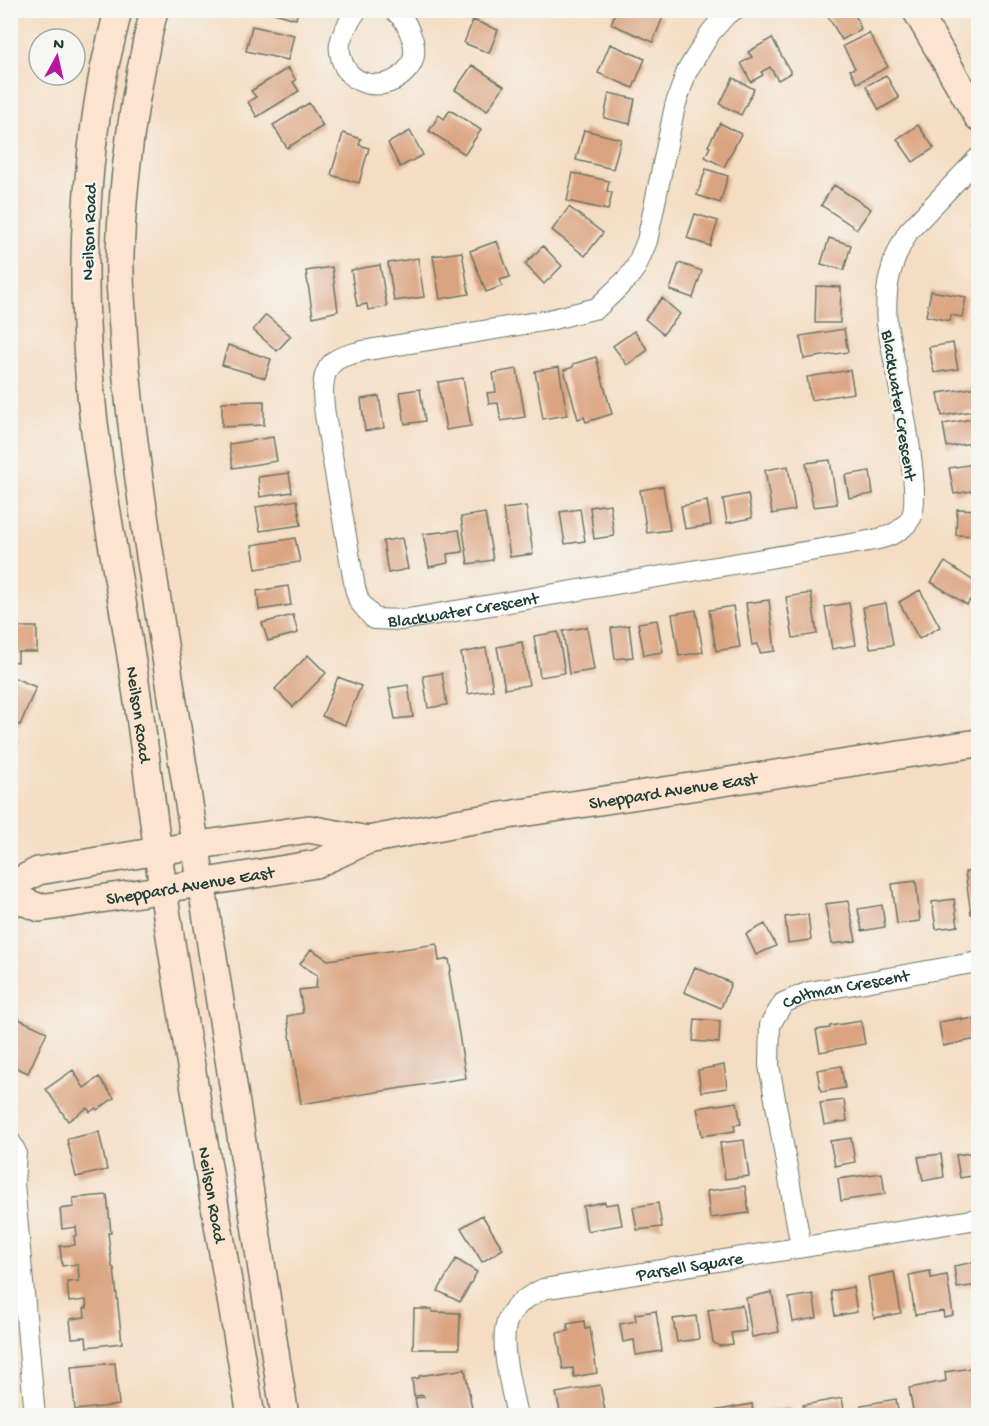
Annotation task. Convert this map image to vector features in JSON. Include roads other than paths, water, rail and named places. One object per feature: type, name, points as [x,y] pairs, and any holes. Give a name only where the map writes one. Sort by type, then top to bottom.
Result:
[{"type":"main road","name":"Neilson Road","points":[[118,10],[102,77],[94,129],[86,234],[89,373],[106,511],[135,679],[163,888],[251,1416]]},
{"type":"main road","name":"Neilson Road","points":[[154,10],[138,85],[127,169],[120,255],[123,333],[134,448],[285,1416]]},
{"type":"main road","points":[[916,10],[978,117]]},
{"type":"main road","name":"Sheppard Avenue East","points":[[10,896],[40,908],[316,864],[368,840],[462,822],[978,743]]},
{"type":"main road","name":"Sheppard Avenue East","points":[[10,886],[38,871],[309,829],[368,840]]},
{"type":"main road","points":[[211,1178],[247,1172]]},
{"type":"street","points":[[357,10],[349,21],[339,45],[343,67],[360,82],[380,86],[399,79],[413,64],[415,47],[405,20],[394,10]]},
{"type":"street","name":"Blackwater Crescent","points":[[734,10],[727,14],[703,43],[681,85],[646,241],[636,267],[597,308],[549,320],[362,351],[333,362],[327,373],[322,396],[325,415],[355,588],[359,601],[374,619],[402,620],[863,543],[892,535],[903,528],[910,520],[915,508],[914,474],[887,324],[885,298],[887,284],[899,246],[908,232],[978,158]]},
{"type":"street","name":"Coltman Crescent","points":[[801,1247],[769,1065],[770,1025],[775,1014],[783,1003],[809,992],[978,962]]},
{"type":"street","points":[[10,1141],[16,1152],[14,1183],[35,1416]]},
{"type":"street","name":"Parsell Square","points":[[517,1416],[505,1348],[506,1326],[514,1309],[529,1296],[543,1289],[978,1219]]}]
